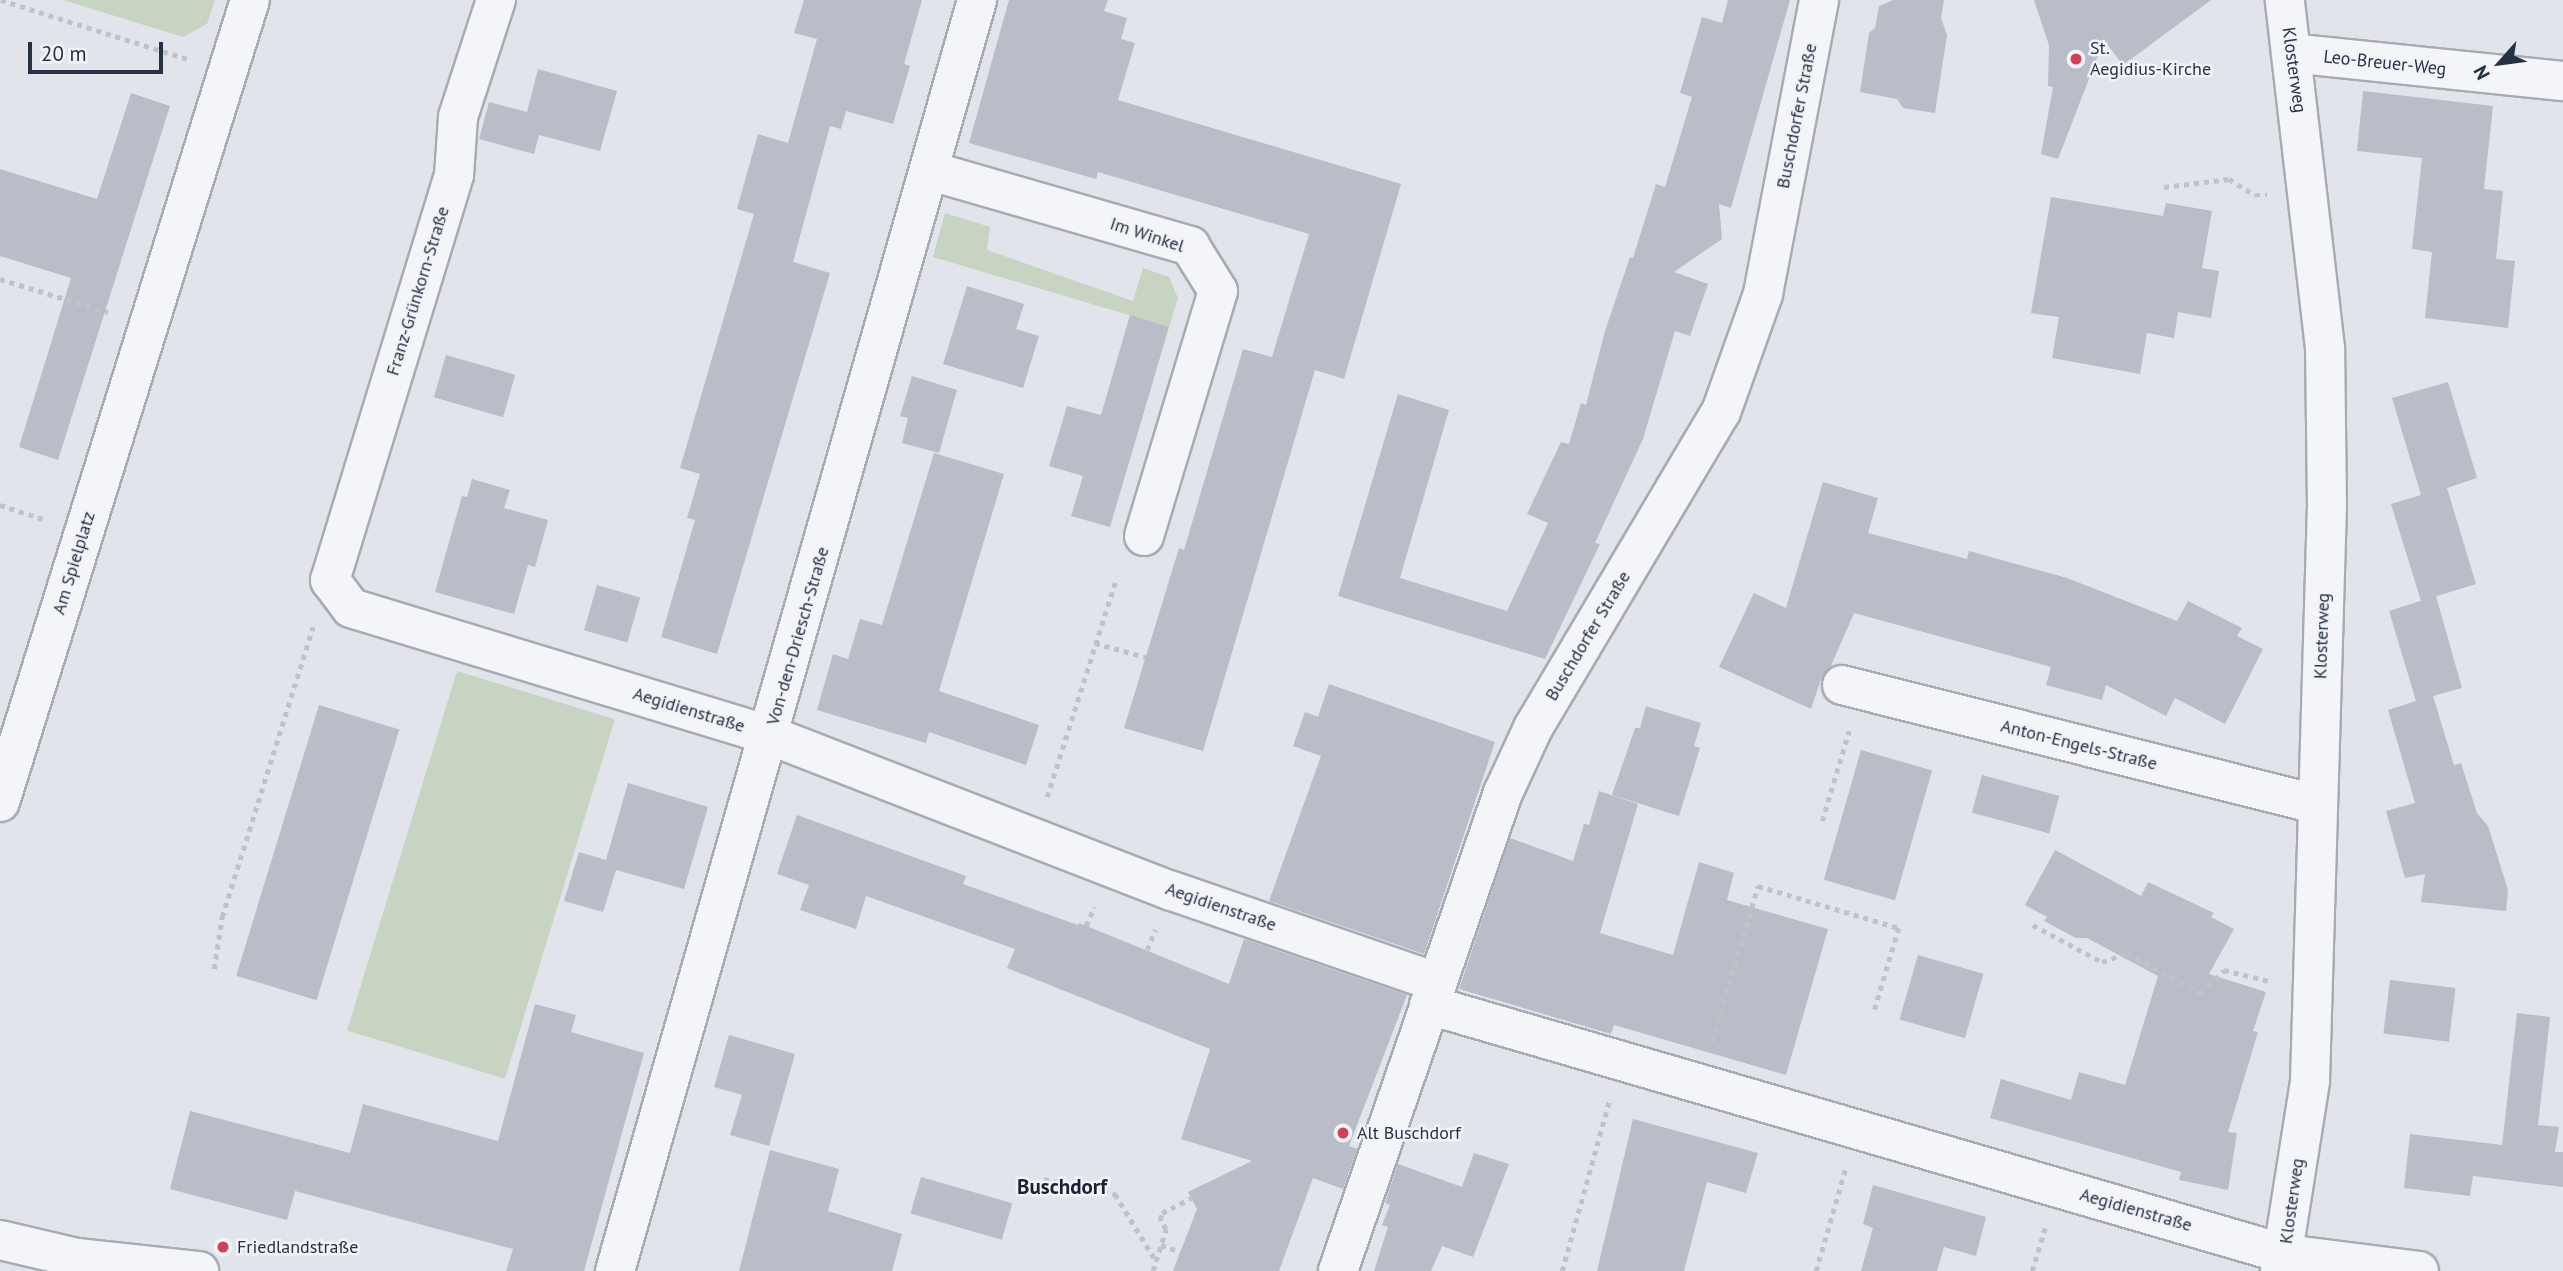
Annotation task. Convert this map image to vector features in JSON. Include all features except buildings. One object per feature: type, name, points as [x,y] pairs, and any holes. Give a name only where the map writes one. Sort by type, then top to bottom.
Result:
[{"type":"street","name":"Am Spielplatz","points":[[0,802],[250,0]]},
{"type":"street","name":"Franz-Grünkorn-Straße","points":[[330,580],[454,174],[458,117],[496,0]]},
{"type":"street","name":"Von-den-Driesch-Straße","points":[[615,1271],[931,171],[977,0]]},
{"type":"street","name":"Buschdorfer Straße","points":[[1338,1271],[1503,793],[1533,728],[1721,412],[1763,293],[1819,0]]},
{"type":"street","name":"Klosterweg","points":[[2282,1262],[2309,1081],[2327,506],[2325,348],[2285,0]]},
{"type":"street","name":"Leo-Breuer-Weg","points":[[2291,53],[2563,81]]},
{"type":"street","name":"Im Winkel","points":[[931,171],[1190,246],[1218,291],[1144,536]]},
{"type":"street","name":"Aegidienstraße","points":[[330,580],[351,608],[769,735],[1433,993],[1620,1060],[1857,1129],[2282,1262],[2419,1271]]},
{"type":"street","name":"Anton-Engels-Straße","points":[[1852,688],[2316,804]]},
{"type":"street","points":[[0,1240],[77,1258],[199,1271]]},
{"type":"path","points":[[1,0],[228,72]]},
{"type":"path","points":[[2164,187],[2229,179],[2255,195],[2309,193]]},
{"type":"path","points":[[0,279],[149,325]]},
{"type":"path","points":[[214,969],[222,917],[302,658],[330,580]]},
{"type":"path","points":[[1034,838],[1116,580]]},
{"type":"path","points":[[1095,643],[1146,657]]},
{"type":"path","points":[[1822,821],[1852,688]]},
{"type":"path","points":[[1700,1084],[1758,886],[1899,928],[1874,1012]]},
{"type":"path","points":[[2033,925],[2102,961],[2127,953],[2201,994],[2224,971],[2262,981],[2312,984]]},
{"type":"path","points":[[1562,1271],[1620,1060]]},
{"type":"path","points":[[1816,1271],[1857,1129]]},
{"type":"path","points":[[1044,1179],[1115,1195],[1156,1261]]},
{"type":"path","points":[[1153,1271],[1166,1229],[1160,1220],[1162,1213],[1191,1198]]},
{"type":"path","points":[[1161,1245],[1181,1252]]},
{"type":"green space","points":[[63,0],[215,0],[207,24],[183,37]]},
{"type":"green space","points":[[945,213],[990,227],[987,250],[1133,301],[1143,268],[1169,277],[1178,298],[1169,327],[933,257]]},
{"type":"green space","points":[[457,671],[615,719],[505,1079],[347,1031]]},
{"type":"place","name":"St. Aegidius-Kirche","points":[[2076,59]]},
{"type":"place","name":"Alt Buschdorf","points":[[1343,1133]]},
{"type":"place","name":"Friedlandstraße","points":[[223,1247]]},
{"type":"district","name":"Buschdorf","points":[[1062,1187]]}]
